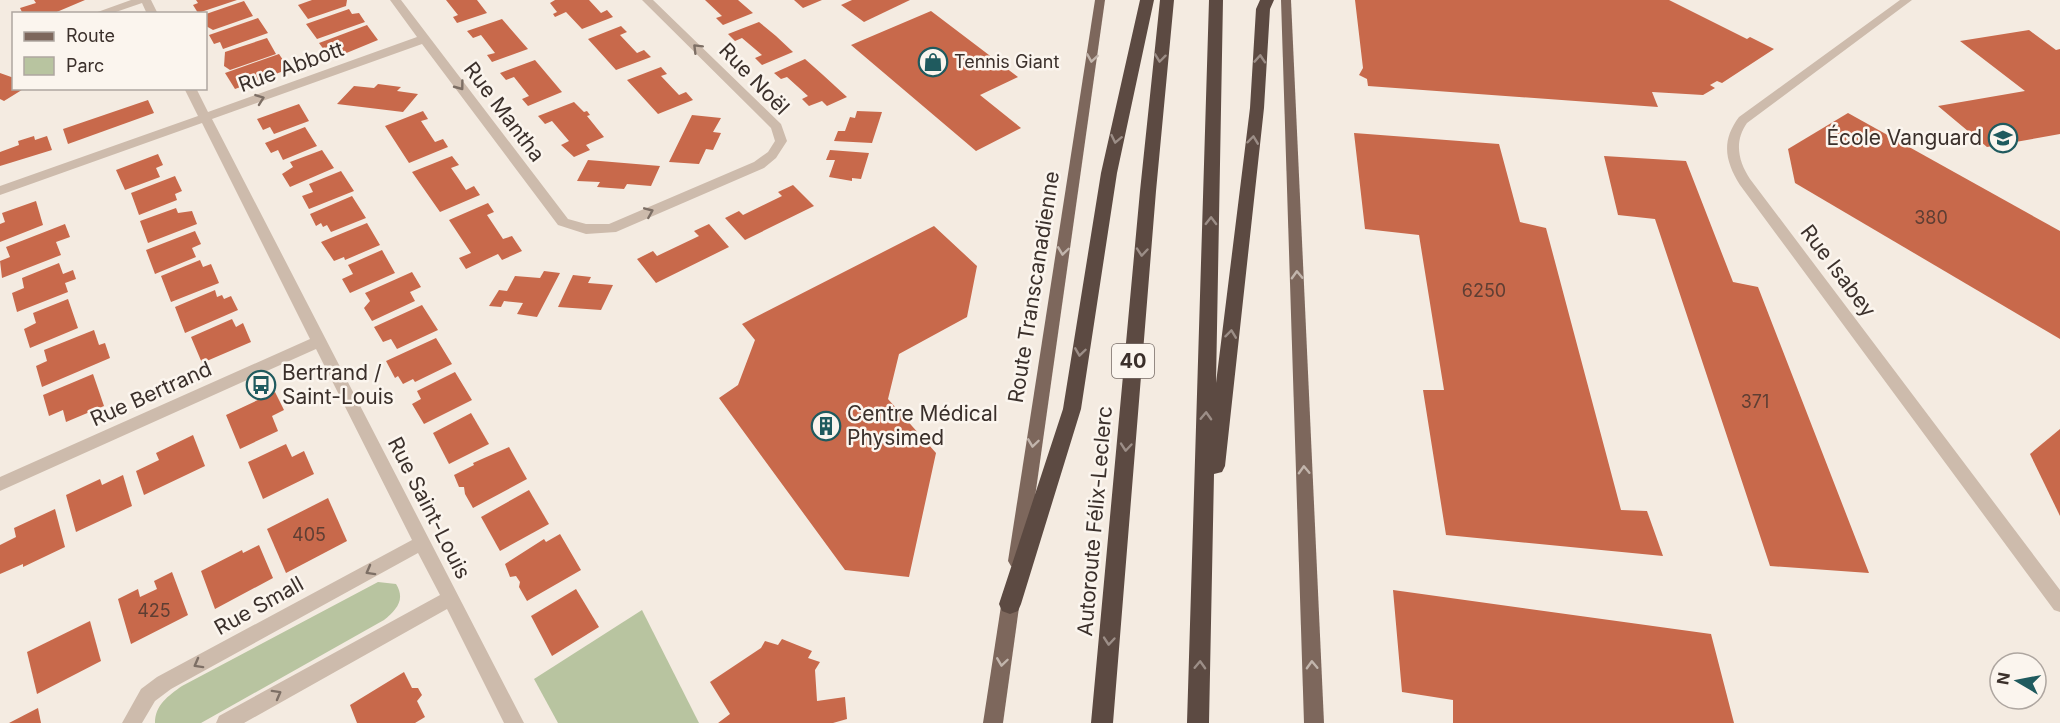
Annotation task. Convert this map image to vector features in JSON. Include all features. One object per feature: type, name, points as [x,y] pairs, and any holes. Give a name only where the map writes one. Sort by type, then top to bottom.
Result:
[{"type":"highway","points":[[1010,604],[1072,409],[1108,173],[1148,0]]},
{"type":"highway","name":"Autoroute Félix-Leclerc","points":[[1102,723],[1148,191],[1167,0]]},
{"type":"highway","points":[[1198,723],[1216,0]]},
{"type":"highway","points":[[1202,579],[1257,108],[1263,9],[1267,0]]},
{"type":"main road","name":"Route Transcanadienne","points":[[993,723],[1100,0]]},
{"type":"main road","points":[[1286,0],[1314,723]]},
{"type":"street","points":[[104,12],[144,0]]},
{"type":"street","name":"Rue Mantha","points":[[395,0],[563,222],[577,229],[594,230]]},
{"type":"street","name":"Rue Noël","points":[[594,230],[611,229],[759,165],[772,155],[781,141],[777,127],[647,0]]},
{"type":"street","name":"Rue Isabey","points":[[1907,0],[1743,120],[1733,138],[1732,158],[1745,182],[2060,604]]},
{"type":"street","name":"Rue Abbott","points":[[0,191],[424,39]]},
{"type":"street","name":"Rue Saint-Louis","points":[[191,90],[513,723]]},
{"type":"street","name":"Rue Bertrand","points":[[0,484],[320,341]]},
{"type":"street","name":"Rue Small","points":[[132,723],[148,695],[164,683],[421,543]]},
{"type":"street","points":[[226,723],[449,599]]},
{"type":"green space","points":[[378,582],[396,584],[400,595],[396,608],[384,620],[201,723],[155,723],[160,706],[167,697],[182,686]]},
{"type":"green space","points":[[642,610],[699,723],[558,723],[534,679]]},
{"type":"building","points":[[34,0],[85,0],[57,12],[22,12],[20,8],[36,3]]},
{"type":"building","points":[[196,0],[237,0],[201,12],[197,12],[193,5],[198,3]]},
{"type":"building","points":[[312,0],[347,0],[346,6],[308,19],[298,5]]},
{"type":"building","points":[[446,0],[477,0],[487,13],[457,23],[453,17],[458,15]]},
{"type":"building","points":[[555,0],[589,0],[601,13],[607,10],[613,17],[582,29],[566,12],[555,17],[553,14],[557,12],[550,3]]},
{"type":"building","points":[[705,0],[738,0],[753,13],[723,25],[716,18],[722,16]]},
{"type":"building","points":[[794,0],[822,0],[803,8]]},
{"type":"building","points":[[852,0],[910,0],[864,22],[841,5]]},
{"type":"building","points":[[1355,0],[1669,0],[1747,39],[1750,37],[1774,49],[1722,83],[1717,81],[1710,85],[1715,88],[1703,95],[1652,92],[1658,107],[1368,86],[1367,79],[1359,75],[1363,68]]},
{"type":"building","points":[[244,1],[253,16],[213,30],[207,27],[207,14]]},
{"type":"building","points":[[349,9],[352,14],[359,13],[365,22],[317,39],[306,24]]},
{"type":"building","points":[[931,11],[1018,77],[980,95],[1021,128],[976,151],[851,45]]},
{"type":"building","points":[[258,18],[268,33],[223,49],[220,42],[214,44],[209,35]]},
{"type":"building","points":[[502,19],[528,49],[492,62],[487,55],[495,53],[481,35],[473,38],[467,31]]},
{"type":"building","points":[[759,22],[793,52],[762,65],[755,58],[762,55],[742,38],[735,41],[728,34]]},
{"type":"building","points":[[367,25],[378,40],[344,54],[330,58],[319,43]]},
{"type":"building","points":[[621,26],[627,32],[620,35],[637,53],[644,50],[651,57],[616,70],[588,39]]},
{"type":"building","points":[[2029,30],[2056,50],[2060,49],[2060,134],[1987,147],[1938,106],[2025,91],[1960,41]]},
{"type":"building","points":[[267,38],[276,54],[230,70],[224,66],[225,52]]},
{"type":"building","points":[[279,54],[289,69],[235,89],[225,73]]},
{"type":"building","points":[[805,59],[847,97],[827,106],[822,101],[809,106],[802,99],[808,96],[787,77],[781,79],[774,73]]},
{"type":"building","points":[[535,60],[562,92],[528,106],[522,99],[529,96],[514,77],[506,80],[500,73]]},
{"type":"building","points":[[661,67],[667,74],[661,76],[679,95],[686,92],[693,100],[658,114],[627,80]]},
{"type":"building","points":[[0,73],[12,77],[12,90],[22,90],[4,101],[0,99]]},
{"type":"building","points":[[378,84],[401,87],[397,91],[418,94],[403,112],[337,104],[354,86],[374,88]]},
{"type":"building","points":[[148,100],[154,113],[68,144],[63,129]]},
{"type":"building","points":[[574,102],[584,112],[587,111],[590,115],[587,116],[604,137],[586,145],[590,150],[574,157],[561,145],[569,141],[552,121],[545,124],[538,116]]},
{"type":"building","points":[[299,104],[309,121],[274,134],[270,127],[263,130],[257,119]]},
{"type":"building","points":[[423,111],[428,119],[421,121],[435,142],[443,139],[448,147],[409,163],[385,126]]},
{"type":"building","points":[[857,111],[882,112],[872,143],[834,141],[838,131],[845,131],[850,117],[855,118]]},
{"type":"building","points":[[1848,113],[2060,231],[2060,339],[1795,183],[1788,149]]},
{"type":"building","points":[[692,115],[721,118],[713,132],[721,133],[713,150],[706,149],[699,164],[669,162]]},
{"type":"building","points":[[305,127],[317,146],[283,160],[278,150],[271,153],[265,143]]},
{"type":"building","points":[[1354,133],[1499,144],[1520,222],[1546,228],[1621,510],[1647,511],[1663,556],[1446,535],[1423,390],[1444,390],[1419,235],[1365,229]]},
{"type":"building","points":[[34,136],[35,140],[47,136],[52,150],[0,166],[0,152],[19,145],[18,141]]},
{"type":"building","points":[[322,150],[334,168],[290,187],[282,174],[293,167],[290,162]]},
{"type":"building","points":[[830,150],[869,153],[861,179],[852,178],[852,181],[829,177],[835,160],[826,160]]},
{"type":"building","points":[[158,154],[163,165],[156,168],[160,177],[125,190],[116,170]]},
{"type":"building","points":[[452,156],[459,165],[451,168],[466,190],[474,186],[480,195],[440,212],[412,172]]},
{"type":"building","points":[[1604,156],[1686,161],[1733,282],[1758,287],[1869,573],[1770,566],[1655,219],[1618,215]]},
{"type":"building","points":[[588,160],[660,166],[651,186],[627,184],[624,189],[597,187],[600,182],[577,181]]},
{"type":"building","points":[[341,171],[354,191],[309,209],[302,196],[313,192],[309,184]]},
{"type":"building","points":[[175,176],[182,191],[175,194],[177,200],[139,215],[131,193]]},
{"type":"building","points":[[793,185],[814,206],[745,240],[725,218],[739,211],[743,215],[782,196],[778,192]]},
{"type":"building","points":[[352,196],[366,218],[331,232],[327,225],[323,227],[321,223],[316,226],[310,214]]},
{"type":"building","points":[[36,201],[43,225],[0,242],[0,224],[5,222],[2,213]]},
{"type":"building","points":[[488,203],[494,212],[487,215],[503,239],[512,236],[522,251],[502,260],[498,254],[466,269],[459,258],[471,253],[449,220]]},
{"type":"building","points":[[176,208],[178,213],[192,211],[197,224],[148,243],[140,221]]},
{"type":"building","points":[[367,223],[380,245],[345,260],[344,257],[334,261],[321,242]]},
{"type":"building","points":[[65,224],[70,237],[56,242],[61,255],[2,278],[0,261],[10,257],[6,247]]},
{"type":"building","points":[[709,224],[729,247],[656,283],[637,259],[653,251],[657,256],[699,236],[694,231]]},
{"type":"building","name":"Centre Médical Physimed","points":[[934,226],[977,266],[967,317],[899,354],[888,399],[936,453],[909,577],[845,570],[719,398],[738,385],[755,340],[742,324]]},
{"type":"building","points":[[195,231],[201,244],[192,248],[196,257],[155,274],[146,250]]},
{"type":"building","points":[[382,250],[395,273],[350,293],[342,279],[353,274],[348,265]]},
{"type":"building","points":[[200,260],[203,267],[211,264],[219,283],[171,302],[161,276]]},
{"type":"building","points":[[59,263],[63,274],[73,270],[76,279],[65,283],[68,292],[17,312],[12,293],[24,288],[22,278]]},
{"type":"building","points":[[544,271],[560,273],[537,317],[517,314],[523,303],[504,301],[501,307],[489,306],[499,290],[507,291],[515,276],[540,278]]},
{"type":"building","points":[[412,272],[421,287],[410,292],[415,301],[372,321],[364,308],[370,301],[365,293]]},
{"type":"building","points":[[573,275],[591,277],[588,283],[613,285],[601,310],[558,307]]},
{"type":"building","points":[[215,290],[217,297],[222,295],[224,299],[231,296],[238,310],[185,333],[175,307]]},
{"type":"building","points":[[68,299],[78,328],[30,348],[24,329],[36,323],[33,313]]},
{"type":"building","points":[[422,305],[438,330],[397,349],[391,339],[383,342],[374,327]]},
{"type":"building","points":[[232,319],[236,327],[243,323],[251,342],[202,363],[191,337]]},
{"type":"building","points":[[94,330],[99,345],[105,343],[110,358],[42,387],[36,366],[47,361],[44,350]]},
{"type":"building","points":[[436,338],[452,364],[415,382],[413,379],[403,384],[398,376],[395,378],[386,361]]},
{"type":"building","points":[[455,372],[472,400],[424,424],[412,404],[421,399],[417,391]]},
{"type":"building","points":[[93,374],[104,406],[66,422],[63,410],[49,416],[43,395]]},
{"type":"building","points":[[275,392],[284,410],[272,416],[278,431],[240,449],[226,415]]},
{"type":"building","points":[[471,413],[489,444],[449,464],[433,433]]},
{"type":"building","points":[[2060,429],[2060,516],[2030,454]]},
{"type":"building","points":[[193,435],[205,466],[144,495],[136,471],[159,460],[156,453]]},
{"type":"building","points":[[286,444],[292,457],[304,451],[314,474],[263,499],[248,462]]},
{"type":"building","points":[[509,447],[527,479],[473,508],[465,494],[464,487],[459,487],[454,475],[474,465],[473,463]]},
{"type":"building","points":[[123,475],[132,506],[76,532],[66,495],[100,479],[102,485]]},
{"type":"building","points":[[529,490],[549,524],[500,551],[481,517]]},
{"type":"building","points":[[328,498],[347,541],[286,573],[267,529]]},
{"type":"building","points":[[55,509],[65,547],[23,567],[23,564],[0,574],[0,545],[16,537],[14,528]]},
{"type":"building","points":[[560,534],[581,570],[527,601],[519,587],[520,582],[516,576],[510,577],[505,564],[544,539],[546,542]]},
{"type":"building","points":[[259,545],[273,578],[215,609],[201,571],[242,550],[243,553]]},
{"type":"building","points":[[172,572],[188,615],[131,644],[118,599],[138,589],[140,597],[157,589],[154,581]]},
{"type":"building","points":[[576,589],[599,627],[552,656],[531,616]]},
{"type":"building","points":[[1393,590],[1711,634],[1734,723],[1453,723],[1453,700],[1402,692]]},
{"type":"building","points":[[90,621],[101,661],[37,694],[27,652]]},
{"type":"building","points":[[782,639],[812,651],[808,658],[820,662],[815,670],[817,701],[845,697],[847,719],[833,723],[718,723],[730,714],[710,682],[761,648],[765,641],[778,645]]},
{"type":"building","points":[[404,672],[412,688],[418,688],[422,695],[417,701],[425,717],[415,723],[357,723],[350,705]]},
{"type":"building","points":[[38,708],[41,723],[9,723]]},
{"type":"place","name":"Tennis Giant","points":[[933,62]]},
{"type":"place","name":"École Vanguard","points":[[2003,138]]},
{"type":"place","name":"Bertrand / Saint-Louis","points":[[261,385]]},
{"type":"place","name":"Centre Médical Physimed","points":[[826,426]]}]
